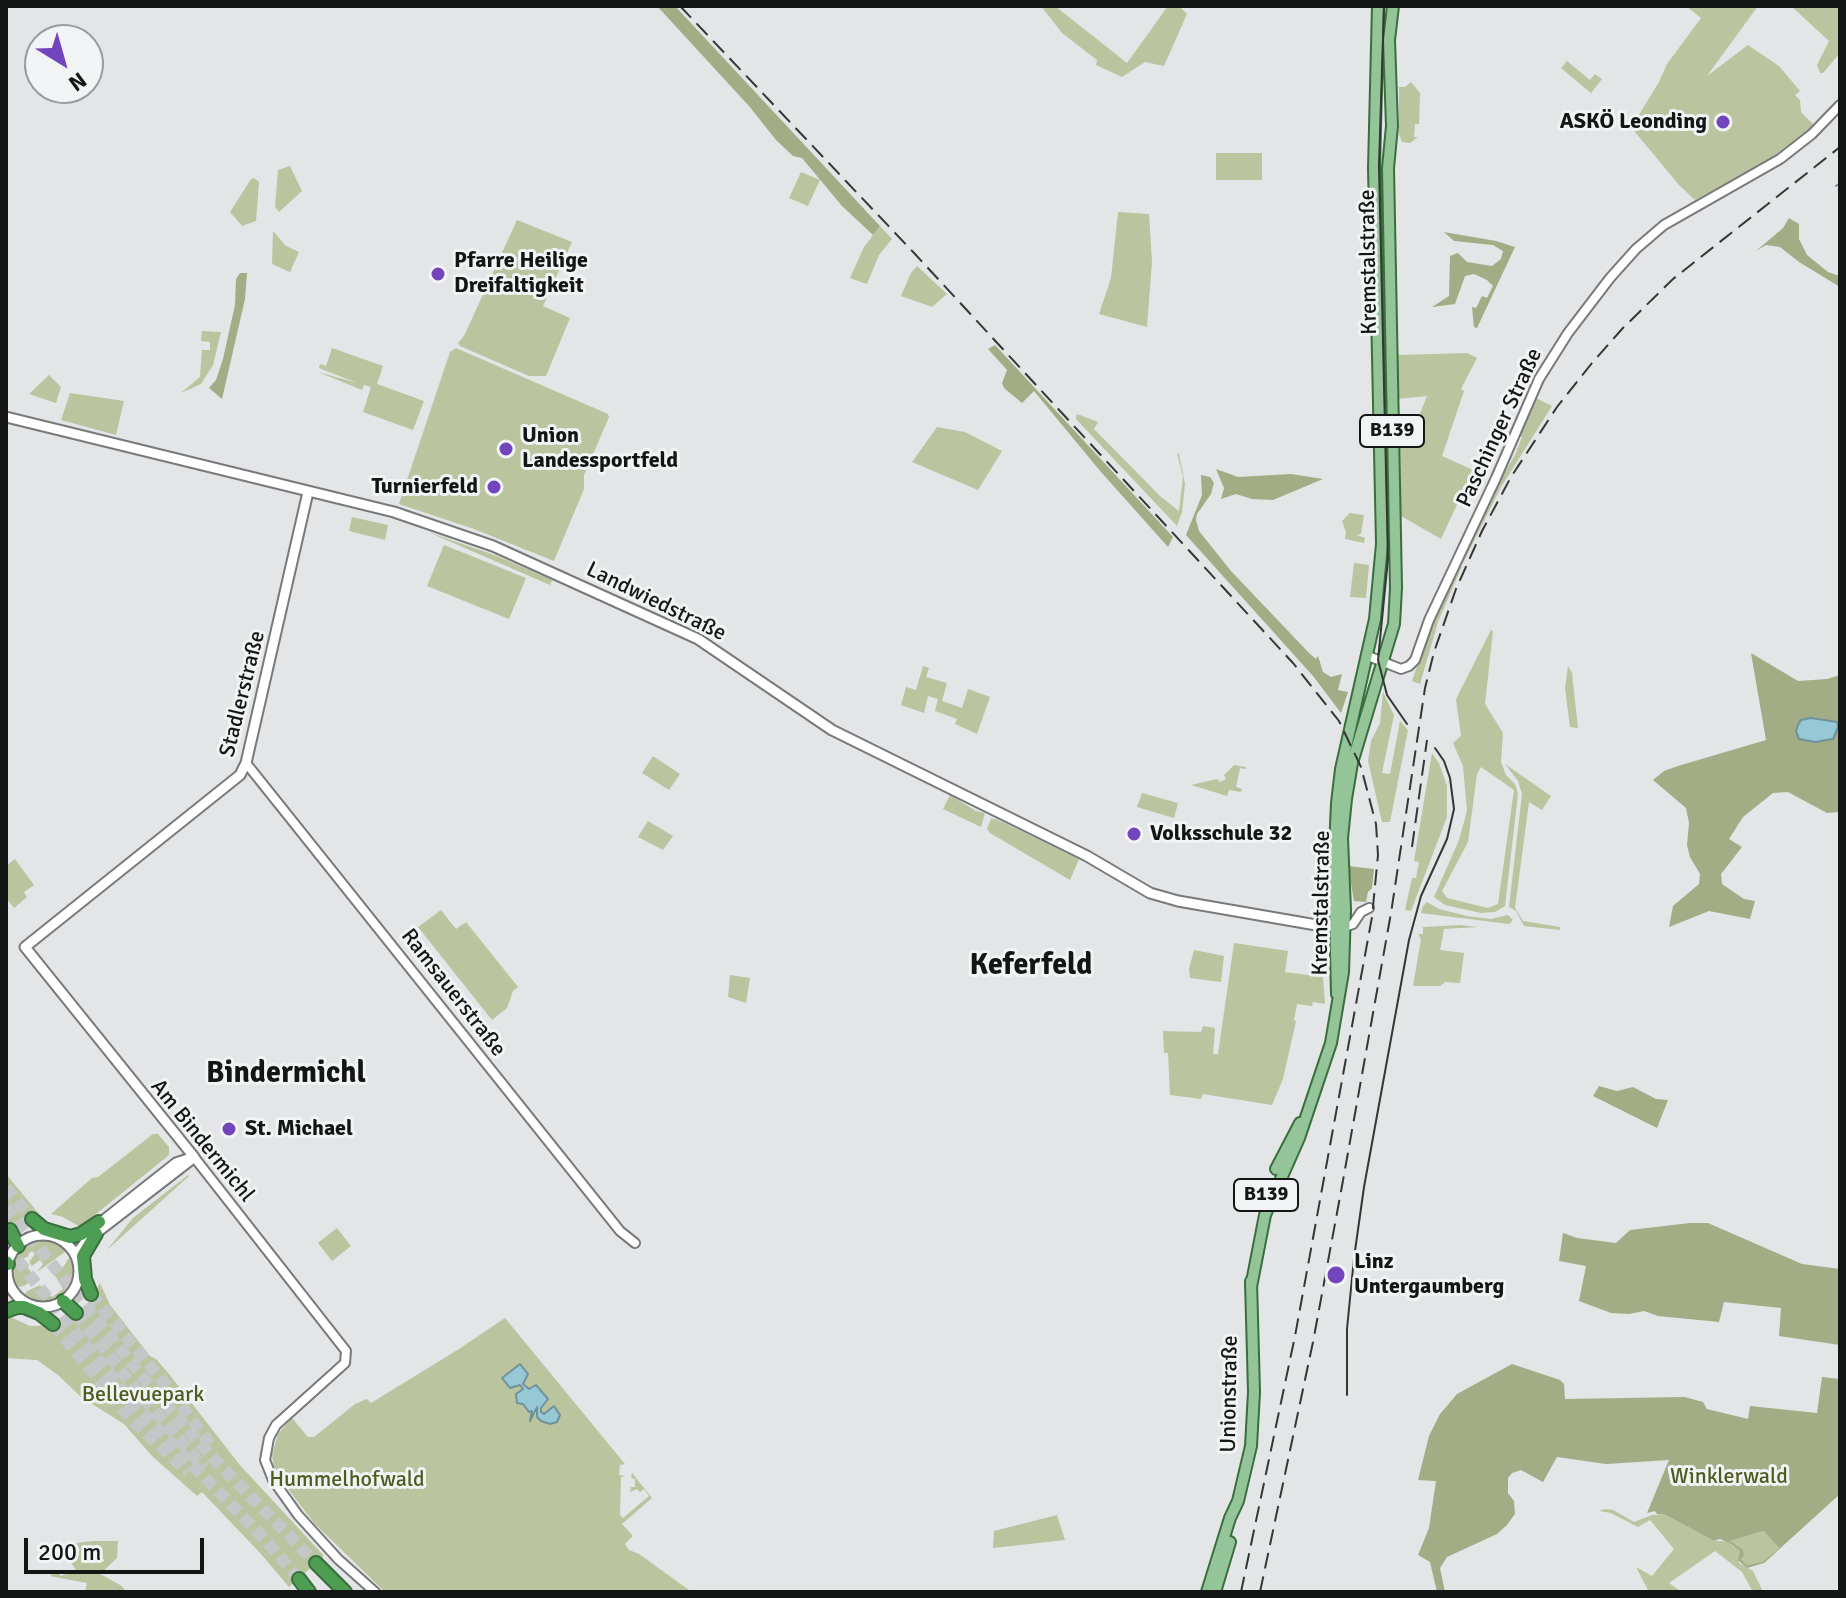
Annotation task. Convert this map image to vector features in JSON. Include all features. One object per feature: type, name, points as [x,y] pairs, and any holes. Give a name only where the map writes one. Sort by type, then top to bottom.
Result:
[{"type":"highway","points":[[43,1235],[32,1219],[44,1229],[70,1237],[98,1228]]},
{"type":"highway","points":[[78,1281],[91,1294],[85,1279],[83,1256],[98,1228]]},
{"type":"highway","points":[[10,1230],[18,1246]]},
{"type":"highway","points":[[63,1301],[76,1313]]},
{"type":"highway","points":[[6,1308],[24,1307],[39,1313],[53,1324],[37,1307]]},
{"type":"highway","points":[[316,1563],[345,1592]]},
{"type":"highway","points":[[299,1579],[309,1592]]},
{"type":"main road","name":"Kremstalstraße","points":[[1340,926],[1334,870],[1338,794],[1368,656],[1378,599],[1382,544],[1374,168],[1378,6]]},
{"type":"main road","name":"Kremstalstraße","points":[[1338,1000],[1342,985],[1340,926],[1346,799],[1352,763],[1394,624],[1396,588],[1388,168],[1392,126],[1389,40],[1393,6]]},
{"type":"main road","name":"Landwiedstraße","points":[[6,417],[394,512],[493,546],[674,627],[730,659],[832,730],[1087,856],[1150,893],[1178,901],[1340,926]]},
{"type":"main road","name":"Stadlerstraße","points":[[25,947],[240,775],[246,763],[308,492]]},
{"type":"main road","name":"Am Bindermichl","points":[[25,947],[194,1157]]},
{"type":"main road","name":"Unionstraße","points":[[1215,1592],[1237,1519],[1253,1432],[1252,1248],[1259,1213],[1274,1173],[1308,1111],[1331,1043],[1338,1000]]},
{"type":"main road","points":[[169,1168],[177,1137]]},
{"type":"main road","points":[[76,1255],[98,1228],[169,1168],[183,1159],[194,1157]]},
{"type":"main road","points":[[65,1242],[76,1255],[79,1270],[74,1290],[63,1301],[51,1307],[37,1307],[22,1301],[8,1288],[7,1263],[18,1246],[29,1238],[43,1235],[65,1242],[80,1239],[194,1157]]},
{"type":"main road","points":[[6,1308],[22,1301]]},
{"type":"main road","name":"Unionstraße","points":[[1207,1592],[1238,1501]]},
{"type":"street","name":"Paschinger Straße","points":[[1383,662],[1401,669],[1415,660],[1429,620],[1539,379],[1568,333],[1610,278],[1636,249],[1664,225],[1780,159],[1812,134],[1840,105]]},
{"type":"street","points":[[1368,656],[1383,662]]},
{"type":"street","name":"Ramsauerstraße","points":[[246,763],[611,1221],[635,1243]]},
{"type":"street","points":[[1340,926],[1353,924],[1361,912],[1369,908]]},
{"type":"street","name":"Am Bindermichl","points":[[194,1157],[346,1351],[347,1359],[321,1387],[276,1425],[265,1452],[267,1468],[273,1480],[322,1542],[375,1592]]},
{"type":"green space","points":[[657,6],[675,6],[880,226],[873,235],[842,206],[802,158],[793,156],[776,140]]},
{"type":"green space","points":[[1041,6],[1055,6],[1127,63],[1168,6],[1179,6],[1187,14],[1164,66],[1145,62],[1122,77],[1096,65],[1097,60],[1062,33]]},
{"type":"green space","name":"ASKÖ Leonding","points":[[1686,6],[1758,6],[1707,76],[1748,45],[1779,66],[1800,91],[1795,95],[1800,100],[1801,112],[1814,125],[1764,164],[1695,200],[1679,185],[1632,126],[1667,64],[1701,18]]},
{"type":"green space","points":[[1791,6],[1840,6],[1840,53],[1823,73],[1817,65],[1829,41]]},
{"type":"green space","points":[[1567,61],[1590,80],[1595,74],[1602,79],[1591,93],[1561,68]]},
{"type":"green space","points":[[1411,82],[1420,93],[1419,124],[1415,124],[1414,137],[1418,137],[1410,143],[1402,142],[1399,134],[1399,87]]},
{"type":"green space","points":[[1216,153],[1262,153],[1262,180],[1216,180]]},
{"type":"green space","points":[[290,166],[302,191],[279,212],[275,207],[278,170]]},
{"type":"green space","points":[[801,172],[820,180],[808,206],[789,198]]},
{"type":"green space","points":[[254,178],[259,182],[256,221],[242,226],[230,212]]},
{"type":"green space","points":[[1118,212],[1149,214],[1152,262],[1147,327],[1099,314],[1111,278]]},
{"type":"green space","points":[[1789,218],[1799,224],[1799,239],[1807,255],[1828,272],[1840,276],[1840,287],[1780,247],[1766,245],[1756,251],[1783,228]]},
{"type":"green space","points":[[517,220],[572,242],[543,306],[570,318],[546,376],[529,376],[458,343]]},
{"type":"green space","points":[[880,226],[892,239],[879,255],[867,284],[850,278],[864,247]]},
{"type":"green space","points":[[273,231],[286,246],[299,252],[290,272],[272,264]]},
{"type":"green space","points":[[1444,232],[1515,247],[1477,328],[1474,327],[1472,307],[1476,308],[1482,296],[1487,298],[1493,286],[1487,280],[1474,274],[1465,276],[1455,304],[1432,307],[1449,296],[1450,256],[1458,253],[1467,262],[1492,266],[1501,259],[1503,251],[1493,245],[1454,241]]},
{"type":"green space","points":[[917,266],[947,294],[932,307],[901,296]]},
{"type":"green space","points":[[240,273],[247,273],[245,299],[222,399],[209,388],[216,380],[223,359],[235,305],[236,279]]},
{"type":"green space","points":[[202,331],[221,332],[213,365],[201,384],[181,393],[200,377],[202,350],[210,350],[210,342],[201,341]]},
{"type":"green space","points":[[995,345],[1173,537],[1168,547],[1034,391],[1022,403],[1004,388],[1002,383],[1007,370],[988,349]]},
{"type":"green space","points":[[332,348],[383,366],[377,384],[424,401],[413,430],[363,412],[371,387],[364,385],[362,390],[318,372],[357,383],[319,368],[320,364],[326,366]]},
{"type":"green space","name":"Union Landessportfeld","points":[[456,348],[608,414],[584,475],[584,489],[554,561],[474,529],[399,504],[450,352]]},
{"type":"green space","points":[[1467,353],[1477,358],[1461,389],[1464,391],[1442,456],[1473,470],[1441,539],[1401,516],[1400,442],[1409,441],[1427,396],[1396,399],[1398,355]]},
{"type":"green space","points":[[49,375],[61,387],[56,403],[29,394]]},
{"type":"green space","points":[[70,393],[124,401],[116,435],[61,420]]},
{"type":"green space","points":[[1536,398],[1552,406],[1501,487],[1463,563],[1460,560],[1503,471],[1515,455]]},
{"type":"green space","points":[[1077,414],[1098,422],[1094,429],[1161,497],[1179,511],[1183,477],[1179,454],[1185,484],[1177,526],[1076,419]]},
{"type":"green space","points":[[937,427],[965,432],[1002,451],[978,490],[912,462]]},
{"type":"green space","points":[[1216,469],[1238,477],[1291,474],[1323,479],[1273,500],[1236,494],[1221,499],[1224,488]]},
{"type":"green space","points":[[1201,475],[1210,477],[1214,483],[1211,494],[1197,514],[1199,531],[1231,571],[1309,653],[1316,659],[1318,656],[1323,672],[1331,677],[1342,674],[1338,690],[1348,692],[1341,713],[1313,676],[1186,535],[1202,495]]},
{"type":"green space","points":[[1350,513],[1364,515],[1361,534],[1357,535],[1365,538],[1364,543],[1345,539],[1342,521]]},
{"type":"green space","points":[[352,517],[388,525],[385,540],[349,531]]},
{"type":"green space","points":[[428,532],[497,556],[552,580],[550,585]]},
{"type":"green space","points":[[444,545],[526,578],[509,619],[427,586]]},
{"type":"green space","points":[[1354,563],[1369,565],[1366,598],[1350,597]]},
{"type":"green space","points":[[1458,566],[1462,566],[1438,622],[1420,684],[1412,681],[1433,619]]},
{"type":"green space","points":[[1493,631],[1485,704],[1503,733],[1501,762],[1518,794],[1505,906],[1495,912],[1481,913],[1445,905],[1434,897],[1459,840],[1467,811],[1463,766],[1453,743],[1461,736],[1456,699]],"holes":[[[1481,767],[1514,790],[1498,904],[1488,908],[1447,898],[1442,891],[1468,842],[1477,774]]]},
{"type":"green space","points":[[1751,653],[1798,681],[1840,675],[1840,812],[1827,813],[1788,792],[1773,793],[1743,817],[1729,839],[1742,847],[1721,874],[1722,884],[1744,899],[1755,901],[1750,919],[1709,911],[1669,927],[1673,906],[1699,884],[1700,874],[1687,845],[1689,823],[1686,808],[1653,780],[1664,771],[1678,766],[1766,740]]},
{"type":"green space","points":[[923,666],[929,668],[926,677],[947,683],[942,701],[962,708],[968,689],[990,697],[977,734],[955,724],[957,719],[935,711],[938,699],[928,696],[924,713],[901,705],[906,687],[916,690]]},
{"type":"green space","points":[[1568,666],[1572,673],[1578,728],[1570,727],[1565,688]]},
{"type":"green space","points":[[1383,692],[1394,715],[1382,773],[1390,774],[1400,721],[1408,730],[1390,822],[1382,822],[1368,761],[1371,741],[1380,723]]},
{"type":"green space","points":[[1432,753],[1447,786],[1447,817],[1411,911],[1405,910],[1419,862],[1414,861]]},
{"type":"green space","points":[[653,756],[680,774],[669,790],[642,773]]},
{"type":"green space","points":[[1505,764],[1551,796],[1542,810],[1529,802],[1515,908],[1523,921],[1560,927],[1560,930],[1524,926],[1516,911],[1509,907],[1522,794],[1518,781]]},
{"type":"green space","points":[[1234,765],[1246,767],[1240,768],[1236,787],[1242,789],[1241,792],[1229,790],[1227,796],[1191,785],[1217,779],[1220,782],[1226,779],[1224,775]]},
{"type":"green space","points":[[1142,793],[1178,803],[1174,818],[1137,807]]},
{"type":"green space","points":[[950,795],[985,813],[981,827],[943,809]]},
{"type":"green space","points":[[991,819],[1079,859],[1070,880],[990,833],[987,829]]},
{"type":"green space","points":[[648,821],[673,836],[663,850],[638,837]]},
{"type":"green space","points":[[15,859],[34,885],[24,892],[27,897],[14,908],[6,898],[6,866]]},
{"type":"green space","points":[[1348,866],[1374,869],[1372,888],[1366,902],[1354,901]]},
{"type":"green space","points":[[1427,902],[1439,909],[1467,916],[1491,919],[1508,915],[1513,920],[1509,924],[1421,913]]},
{"type":"green space","points":[[441,910],[456,929],[466,922],[518,987],[513,991],[507,1008],[492,1020],[418,927]]},
{"type":"green space","points":[[1423,927],[1478,927],[1444,929],[1440,950],[1464,953],[1460,983],[1413,986],[1421,939],[1418,934],[1423,934]]},
{"type":"green space","points":[[1234,943],[1288,951],[1285,972],[1323,977],[1325,1004],[1297,1004],[1283,1079],[1272,1105],[1203,1094],[1201,1099],[1170,1095],[1168,1053],[1164,1053],[1163,1031],[1201,1032],[1203,1026],[1215,1028],[1213,1054],[1218,1054]]},
{"type":"green space","points":[[1194,950],[1224,956],[1221,982],[1190,978]]},
{"type":"green space","points":[[730,975],[750,978],[746,1003],[728,997]]},
{"type":"green space","points":[[1599,1086],[1617,1091],[1633,1087],[1656,1099],[1668,1100],[1657,1128],[1593,1096]]},
{"type":"green space","points":[[153,1134],[158,1134],[169,1147],[169,1155],[80,1227],[51,1214],[92,1178],[98,1177]]},
{"type":"green space","points":[[6,1174],[39,1214],[21,1219],[6,1229]]},
{"type":"green space","points":[[189,1176],[107,1250],[133,1218]]},
{"type":"green space","points":[[1708,1223],[1802,1264],[1840,1269],[1840,1345],[1779,1336],[1781,1308],[1724,1302],[1719,1322],[1658,1316],[1644,1311],[1611,1313],[1579,1301],[1586,1266],[1559,1261],[1563,1233],[1616,1243],[1630,1230]]},
{"type":"green space","points":[[337,1228],[351,1246],[332,1261],[318,1243]]},
{"type":"green space","points":[[41,1239],[56,1242],[65,1248],[65,1252],[37,1272],[43,1264],[40,1260],[32,1266],[29,1262],[35,1254],[32,1251],[22,1259],[33,1275],[26,1285],[16,1288],[11,1269],[14,1259],[21,1248]]},
{"type":"green space","points":[[73,1258],[75,1277],[64,1296],[44,1303],[24,1296],[27,1291],[40,1285],[52,1297],[63,1289],[54,1274],[68,1259]]},
{"type":"green space","name":"Bellevuepark","points":[[100,1283],[110,1305],[150,1356],[169,1374],[239,1464],[324,1556],[289,1587],[202,1492],[197,1496],[152,1456],[124,1424],[81,1397],[37,1360],[6,1358],[6,1315],[30,1326],[61,1325],[87,1308]]},
{"type":"green space","name":"Hummelhofwald","points":[[505,1318],[625,1464],[620,1465],[619,1475],[626,1476],[621,1477],[620,1515],[623,1518],[649,1496],[644,1489],[630,1492],[631,1487],[635,1487],[632,1473],[652,1498],[622,1524],[633,1536],[625,1544],[629,1550],[639,1554],[688,1592],[385,1592],[314,1523],[283,1482],[272,1455],[278,1434],[292,1418],[308,1437],[314,1437],[355,1404],[367,1399],[371,1403]]},
{"type":"green space","name":"Winklerwald","points":[[1512,1364],[1560,1380],[1564,1384],[1565,1399],[1685,1397],[1703,1402],[1707,1409],[1748,1419],[1750,1406],[1817,1413],[1822,1377],[1840,1379],[1840,1494],[1764,1563],[1747,1568],[1738,1560],[1740,1551],[1730,1543],[1720,1539],[1714,1541],[1664,1514],[1655,1511],[1647,1513],[1669,1460],[1606,1464],[1557,1457],[1543,1482],[1521,1470],[1512,1473],[1508,1478],[1508,1493],[1514,1501],[1515,1514],[1497,1534],[1447,1557],[1440,1568],[1445,1592],[1437,1592],[1430,1562],[1418,1555],[1429,1528],[1436,1481],[1418,1480],[1429,1436],[1440,1414],[1457,1394]],"holes":[[[1764,1531],[1779,1548],[1762,1562],[1747,1565],[1741,1559],[1744,1554],[1742,1549],[1729,1541]]]},
{"type":"green space","points":[[1605,1509],[1634,1522],[1664,1514],[1714,1541],[1728,1541],[1765,1531],[1779,1548],[1762,1562],[1747,1565],[1741,1559],[1742,1549],[1730,1544],[1740,1550],[1739,1563],[1753,1571],[1763,1592],[1753,1592],[1742,1572],[1715,1551],[1669,1583],[1682,1592],[1649,1592],[1636,1567],[1652,1576],[1674,1549],[1650,1520],[1638,1527],[1611,1513],[1599,1511]]},
{"type":"green space","points":[[1057,1515],[1065,1540],[993,1548],[994,1531]]},
{"type":"green space","points":[[118,1541],[117,1558],[100,1574],[122,1586],[126,1592],[85,1592],[87,1583],[50,1576],[57,1571],[61,1576],[76,1570],[70,1561],[75,1551],[80,1550],[76,1543]]},
{"type":"water","points":[[1811,718],[1837,722],[1833,739],[1815,742],[1799,739],[1796,731],[1798,725],[1801,720]]},
{"type":"water","points":[[520,1364],[528,1374],[523,1384],[529,1389],[536,1385],[548,1399],[541,1412],[544,1414],[554,1406],[560,1415],[557,1422],[550,1424],[541,1421],[537,1417],[537,1407],[530,1421],[532,1411],[517,1403],[516,1394],[523,1389],[520,1385],[510,1388],[502,1378]]},
{"type":"waterway","points":[[1836,186],[1840,183]]},
{"type":"tunnel","points":[[6,1187],[32,1219]]},
{"type":"tunnel","points":[[6,1207],[159,1397],[215,1460],[316,1563]]},
{"type":"tunnel","points":[[6,1246],[132,1402],[299,1579]]},
{"type":"tunnel","points":[[91,1294],[214,1449]]},
{"type":"tunnel","points":[[76,1313],[128,1380],[204,1468]]},
{"type":"tunnel","points":[[53,1324],[131,1419],[188,1472]]},
{"type":"tram line","points":[[1384,6],[1379,166],[1388,559],[1378,660],[1387,695],[1407,724]]},
{"type":"tram line","points":[[1347,1395],[1347,1329],[1354,1258],[1409,940],[1421,896],[1447,839],[1454,809],[1450,778],[1435,748]]},
{"type":"railway","points":[[680,6],[915,254],[1293,663],[1339,721],[1361,767],[1376,824],[1378,855],[1372,917],[1295,1336],[1241,1592]]},
{"type":"railway","points":[[1260,1592],[1313,1342],[1342,1186],[1391,913],[1425,688],[1456,589],[1511,477],[1557,407],[1592,363],[1673,279],[1840,147]]},
{"type":"railway","points":[[1412,847],[1427,740]]},
{"type":"place","name":"ASKÖ Leonding","points":[[1723,122]]},
{"type":"place","name":"Pfarre Heilige Dreifaltigkeit","points":[[438,274]]},
{"type":"place","name":"Union Landessportfeld","points":[[506,449]]},
{"type":"place","name":"Turnierfeld","points":[[494,487]]},
{"type":"place","name":"Volksschule 32","points":[[1134,834]]},
{"type":"place","name":"St. Michael","points":[[229,1129]]},
{"type":"place","name":"Linz Untergaumberg","points":[[1336,1275]]},
{"type":"district","name":"Keferfeld","points":[[1031,966]]},
{"type":"district","name":"Bindermichl","points":[[286,1074]]}]
